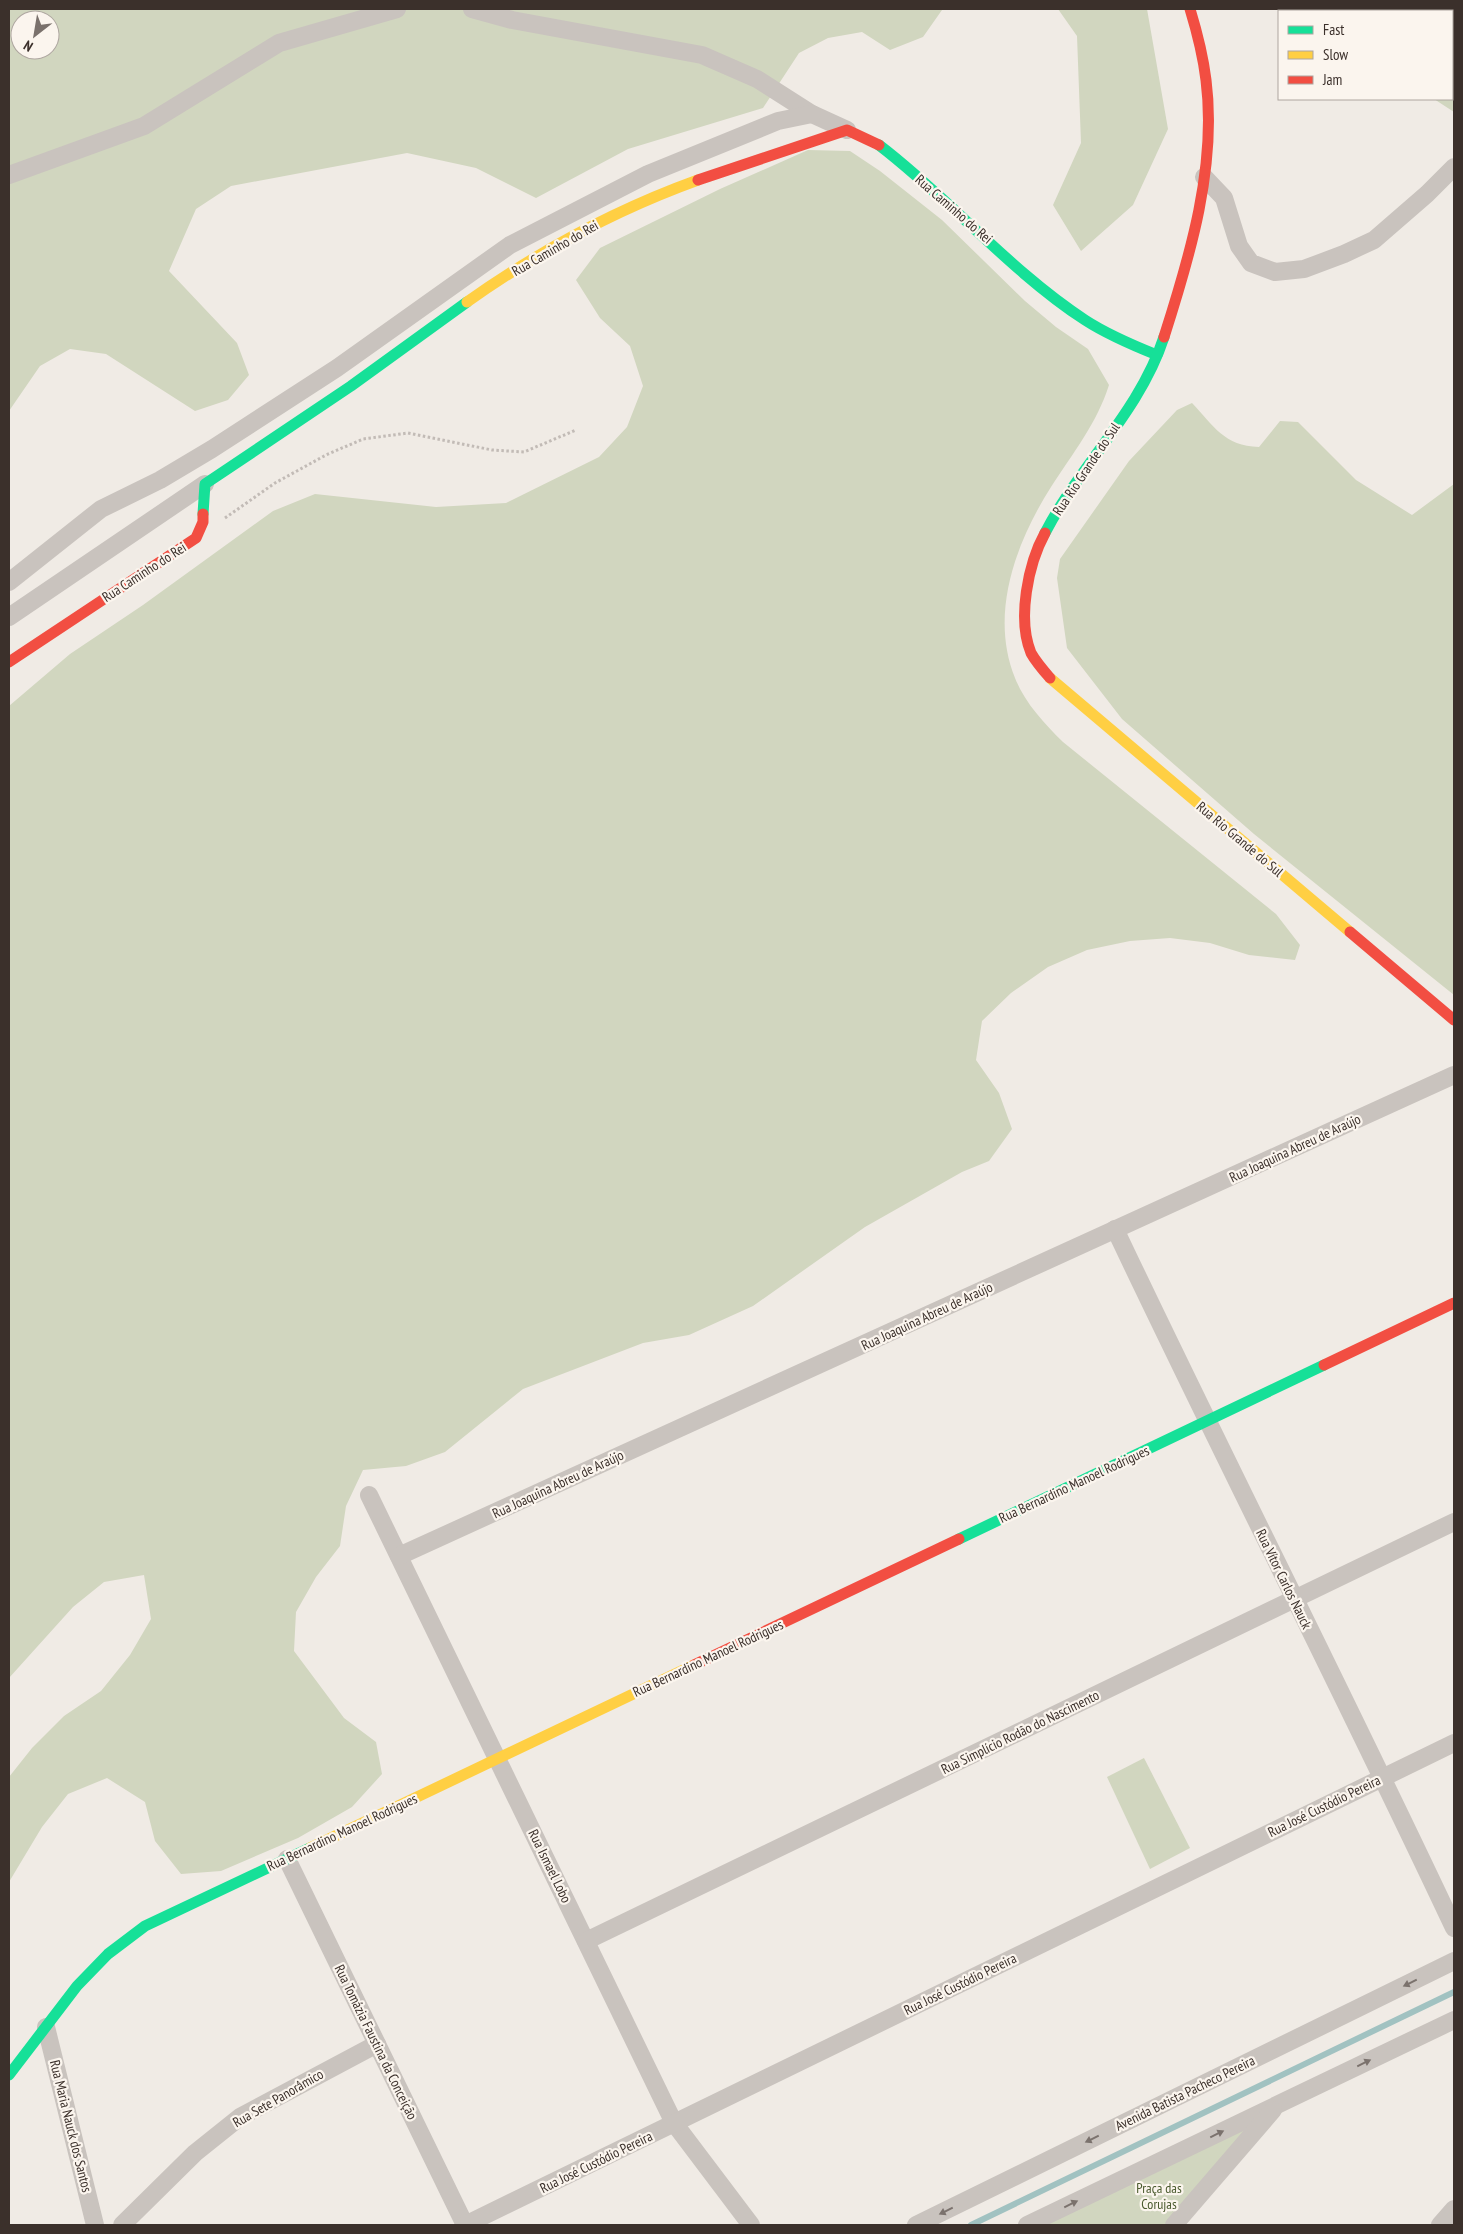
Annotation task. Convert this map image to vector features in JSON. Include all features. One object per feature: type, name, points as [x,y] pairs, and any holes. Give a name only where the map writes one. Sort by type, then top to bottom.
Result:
[{"type":"street","points":[[9,175],[144,126],[278,44],[398,9]]},
{"type":"street","points":[[472,9],[512,20],[702,54],[757,79],[812,114],[846,130]]},
{"type":"street","name":"Rua Rio Grande do Sul","points":[[1190,9],[1199,36],[1207,87],[1209,129],[1204,177],[1195,231],[1157,355],[1147,377],[1125,412],[1058,507],[1031,565],[1025,600],[1025,629],[1034,657],[1056,684],[1454,1020]]},
{"type":"street","points":[[9,582],[101,509],[160,480],[212,449],[336,368],[510,245],[648,174],[778,121],[812,114]]},
{"type":"street","name":"Rua Caminho do Rei","points":[[9,662],[196,538],[203,522],[205,484],[372,372],[468,300],[543,252],[623,210],[720,172],[846,130],[865,137],[880,146],[1044,289],[1085,320],[1119,339],[1157,355]]},
{"type":"street","points":[[1204,177],[1224,198],[1239,246],[1251,263],[1275,272],[1304,269],[1374,240],[1427,194],[1454,167]]},
{"type":"street","points":[[9,617],[205,484]]},
{"type":"street","name":"Rua Joaquina Abreu de Araújo","points":[[399,1556],[1454,1075]]},
{"type":"street","name":"Rua Vítor Carlos Nauck","points":[[1116,1230],[1206,1421],[1383,1777],[1454,1928]]},
{"type":"street","name":"Rua Bernardino Manoel Rodrigues","points":[[9,2075],[77,1986],[108,1954],[145,1926],[1454,1303]]},
{"type":"street","name":"Rua Ismael Lobo","points":[[369,1494],[674,2123],[751,2225]]},
{"type":"street","name":"Rua Simplício Rodão do Nascimento","points":[[586,1942],[1454,1522]]},
{"type":"street","name":"Rua José Custódio Pereira","points":[[465,2225],[1454,1743]]},
{"type":"street","name":"Rua Tomázia Faustina da Conceição","points":[[286,1859],[465,2225]]},
{"type":"street","name":"Avenida Batista Pacheco Pereira","points":[[916,2225],[1454,1961]]},
{"type":"street","points":[[1027,2225],[1454,2020]]},
{"type":"street","name":"Rua Maria Nauck dos Santos","points":[[46,2027],[95,2225]]},
{"type":"street","name":"Rua Sete Panorâmico","points":[[122,2225],[195,2153],[240,2117],[377,2044]]},
{"type":"street","points":[[1174,2225],[1278,2104]]},
{"type":"street","points":[[1440,2225],[1454,2209]]},
{"type":"path","points":[[196,538],[275,483],[326,455],[363,439],[408,434],[492,450],[524,452],[576,430]]},
{"type":"green space","points":[[9,9],[942,9],[923,37],[890,50],[862,32],[828,38],[799,53],[763,108],[628,149],[536,198],[476,168],[407,153],[231,186],[196,209],[169,271],[237,343],[249,375],[228,400],[195,411],[106,354],[70,349],[40,366],[9,411]]},
{"type":"green space","points":[[1058,9],[1147,9],[1168,129],[1133,205],[1081,251],[1053,205],[1081,143],[1077,36]]},
{"type":"green space","points":[[1329,9],[1454,9],[1454,112],[1436,100],[1453,100],[1453,10]]},
{"type":"green space","points":[[808,150],[850,151],[880,171],[942,220],[1025,301],[1056,327],[1088,349],[1109,385],[1091,425],[1038,508],[1017,555],[1010,579],[1005,629],[1008,654],[1015,678],[1019,687],[1042,720],[1063,742],[1276,914],[1300,945],[1295,960],[1249,955],[1210,943],[1170,938],[1130,941],[1087,950],[1048,967],[1011,993],[982,1021],[976,1060],[999,1093],[1012,1129],[989,1161],[962,1172],[865,1227],[753,1306],[689,1335],[643,1343],[523,1389],[445,1452],[406,1466],[363,1470],[346,1506],[340,1546],[316,1577],[296,1612],[294,1651],[344,1718],[376,1742],[382,1774],[352,1807],[298,1838],[221,1871],[181,1874],[155,1841],[145,1802],[107,1778],[68,1794],[42,1827],[9,1882],[9,1777],[32,1748],[64,1716],[101,1691],[130,1655],[151,1619],[144,1575],[104,1582],[73,1607],[9,1678],[9,706],[70,654],[143,605],[273,511],[315,494],[436,507],[506,503],[599,457],[627,427],[643,386],[630,346],[600,318],[576,280],[600,248],[720,189]]},
{"type":"green space","points":[[1192,403],[1228,439],[1247,446],[1259,447],[1280,421],[1298,422],[1356,480],[1412,515],[1454,484],[1454,995],[1254,834],[1122,719],[1067,648],[1057,578],[1060,559],[1129,461],[1177,410]]},
{"type":"green space","points":[[1144,1758],[1190,1848],[1150,1869],[1107,1777]]},
{"type":"green space","name":"Praça das Corujas","points":[[1276,2106],[1172,2225],[1032,2225]]},
{"type":"waterway","points":[[971,2225],[1454,1992]]},
{"type":"traffic: fast","points":[[879,145],[931,188],[1031,280],[1058,301],[1102,330],[1157,355]]},
{"type":"traffic: fast","points":[[203,514],[205,484],[351,386],[467,302]]},
{"type":"traffic: fast","points":[[1045,533],[1075,484],[1125,414],[1153,364],[1164,337]]},
{"type":"traffic: fast","points":[[959,1539],[1324,1365]]},
{"type":"traffic: fast","points":[[9,2075],[77,1986],[108,1954],[145,1926],[310,1848]]},
{"type":"traffic: slow","points":[[467,302],[494,283],[578,233],[607,218],[698,180]]},
{"type":"traffic: slow","points":[[1050,678],[1350,932]]},
{"type":"traffic: slow","points":[[310,1848],[694,1665]]},
{"type":"traffic: jam","points":[[1164,337],[1192,243],[1199,210],[1208,145],[1206,80],[1200,44],[1190,9]]},
{"type":"traffic: jam","points":[[698,180],[847,130],[879,145]]},
{"type":"traffic: jam","points":[[9,662],[196,538],[203,522],[203,514]]},
{"type":"traffic: jam","points":[[1045,533],[1029,576],[1026,592],[1025,624],[1031,653],[1050,678]]},
{"type":"traffic: jam","points":[[1350,932],[1454,1020]]},
{"type":"traffic: jam","points":[[1324,1365],[1454,1303]]},
{"type":"traffic: jam","points":[[694,1665],[959,1539]]}]
